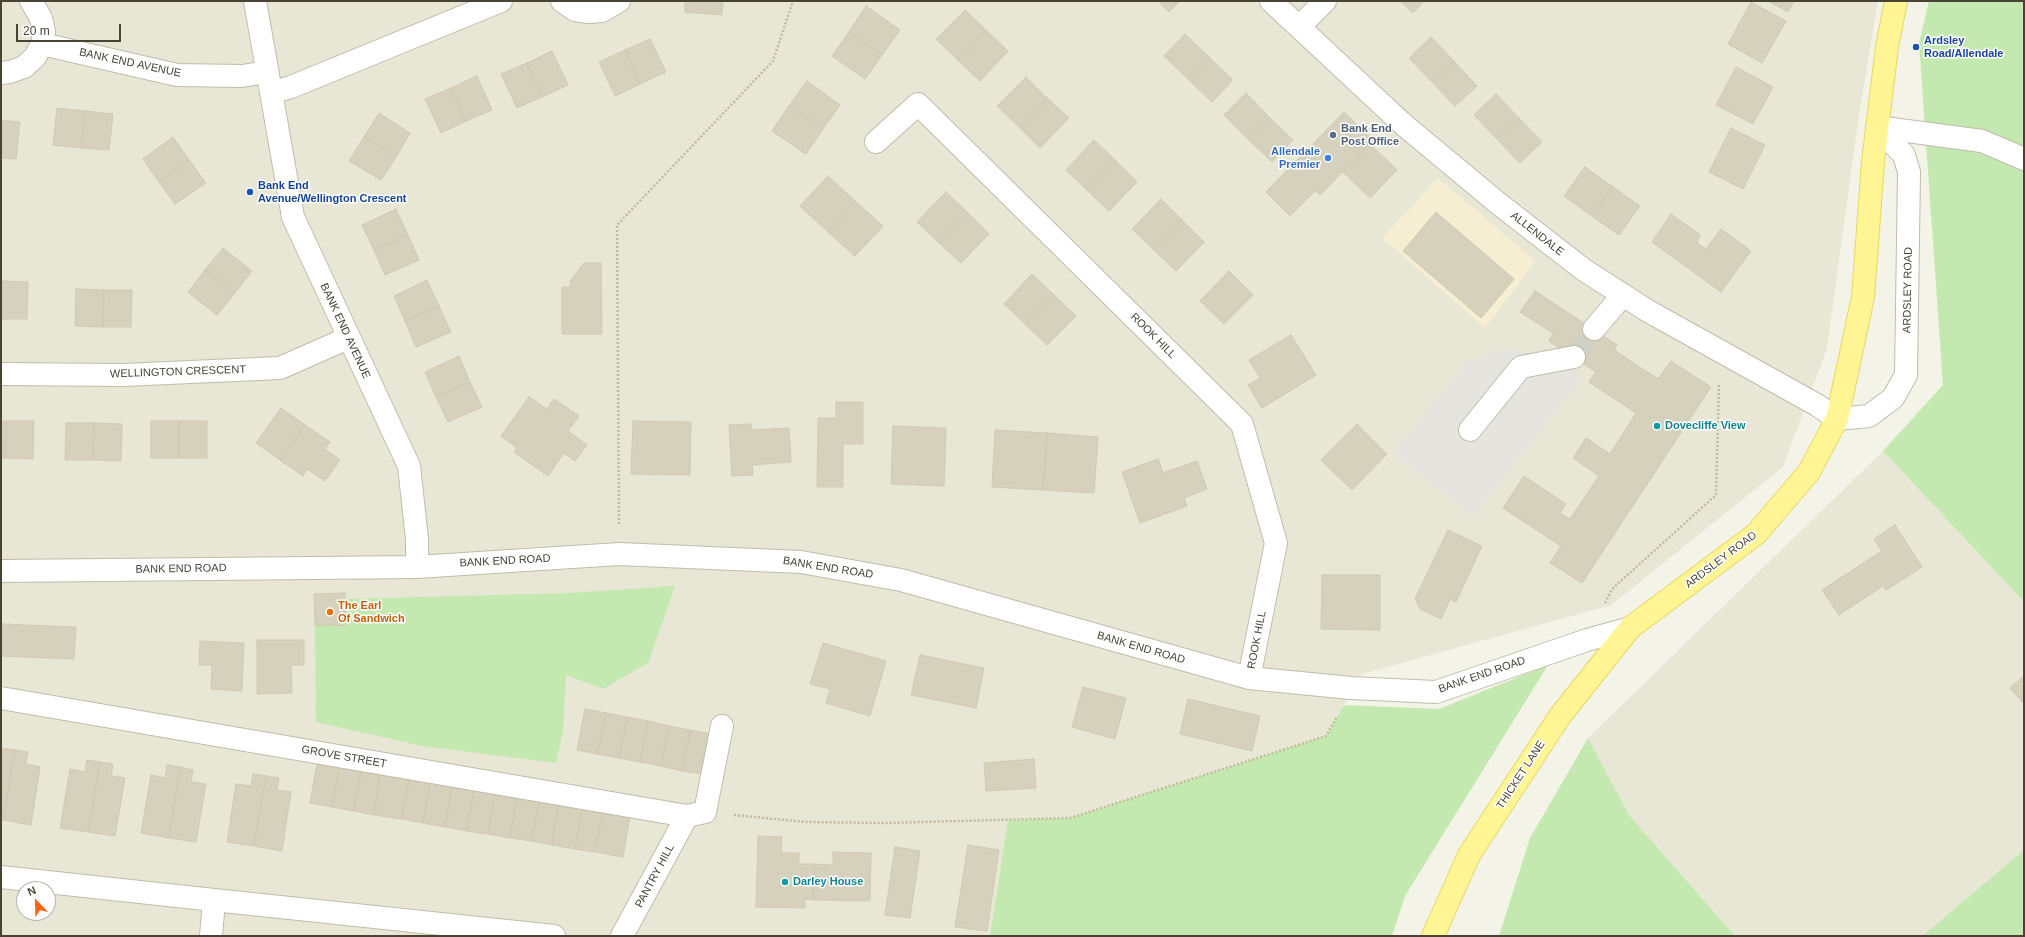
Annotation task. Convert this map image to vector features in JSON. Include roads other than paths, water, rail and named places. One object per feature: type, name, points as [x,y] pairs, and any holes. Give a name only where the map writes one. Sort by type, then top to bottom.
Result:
[{"type":"main road","name":"ARDSLEY ROAD","points":[[1630,628],[1756,534],[1809,472],[1837,418],[1863,297],[1873,162],[1887,47],[1896,1]]},
{"type":"main road","name":"THICKET LANE","points":[[1433,936],[1469,855],[1560,716],[1630,628]]},
{"type":"street","points":[[1,73],[10,72],[24,67],[35,57],[42,44],[44,31],[42,18],[31,1]]},
{"type":"street","name":"BANK END AVENUE","points":[[255,1],[293,216],[348,338],[409,466],[417,539],[417,567]]},
{"type":"street","points":[[271,93],[291,87],[501,1]]},
{"type":"street","points":[[562,1],[575,10],[589,12],[602,11],[619,1]]},
{"type":"street","name":"ALLENDALE","points":[[1271,1],[1404,125],[1499,204],[1584,270],[1623,295],[1720,352],[1817,405],[1837,418]]},
{"type":"street","points":[[1299,27],[1325,1]]},
{"type":"street","name":"BANK END AVENUE","points":[[42,44],[177,75],[242,76],[267,72]]},
{"type":"street","name":"ROOK HILL","points":[[876,142],[918,104],[1242,424],[1276,543],[1249,678]]},
{"type":"street","points":[[1877,127],[1982,141],[2024,159]]},
{"type":"street","name":"ARDSLEY ROAD","points":[[1837,418],[1869,416],[1893,398],[1906,374],[1909,172],[1904,155],[1877,127]]},
{"type":"street","points":[[1594,329],[1623,295]]},
{"type":"street","name":"WELLINGTON CRESCENT","points":[[1,374],[123,375],[280,368],[348,338]]},
{"type":"street","points":[[1470,430],[1521,367],[1574,357]]},
{"type":"street","name":"BANK END ROAD","points":[[1,571],[417,567],[619,554],[801,562],[901,580],[1249,678],[1351,688],[1436,692],[1587,640],[1630,628]]},
{"type":"street","name":"GROVE STREET","points":[[1,698],[696,814]]},
{"type":"street","name":"PANTRY HILL","points":[[622,936],[696,814],[722,726]]},
{"type":"street","points":[[1,877],[554,936]]},
{"type":"street","points":[[211,936],[214,900]]},
{"type":"tunnel","points":[[1574,357],[1594,329]]},
{"type":"place","name":"Ardsley Road/Allendale","points":[[1916,47]]},
{"type":"place","name":"Bank End Post Office","points":[[1333,135]]},
{"type":"place","name":"Allendale Premier","points":[[1328,158]]},
{"type":"place","name":"Bank End Avenue/Wellington Crescent","points":[[250,192]]},
{"type":"place","name":"Dovecliffe View","points":[[1657,426]]},
{"type":"place","name":"The Earl Of Sandwich","points":[[330,612]]},
{"type":"place","name":"Darley House","points":[[785,882]]}]
